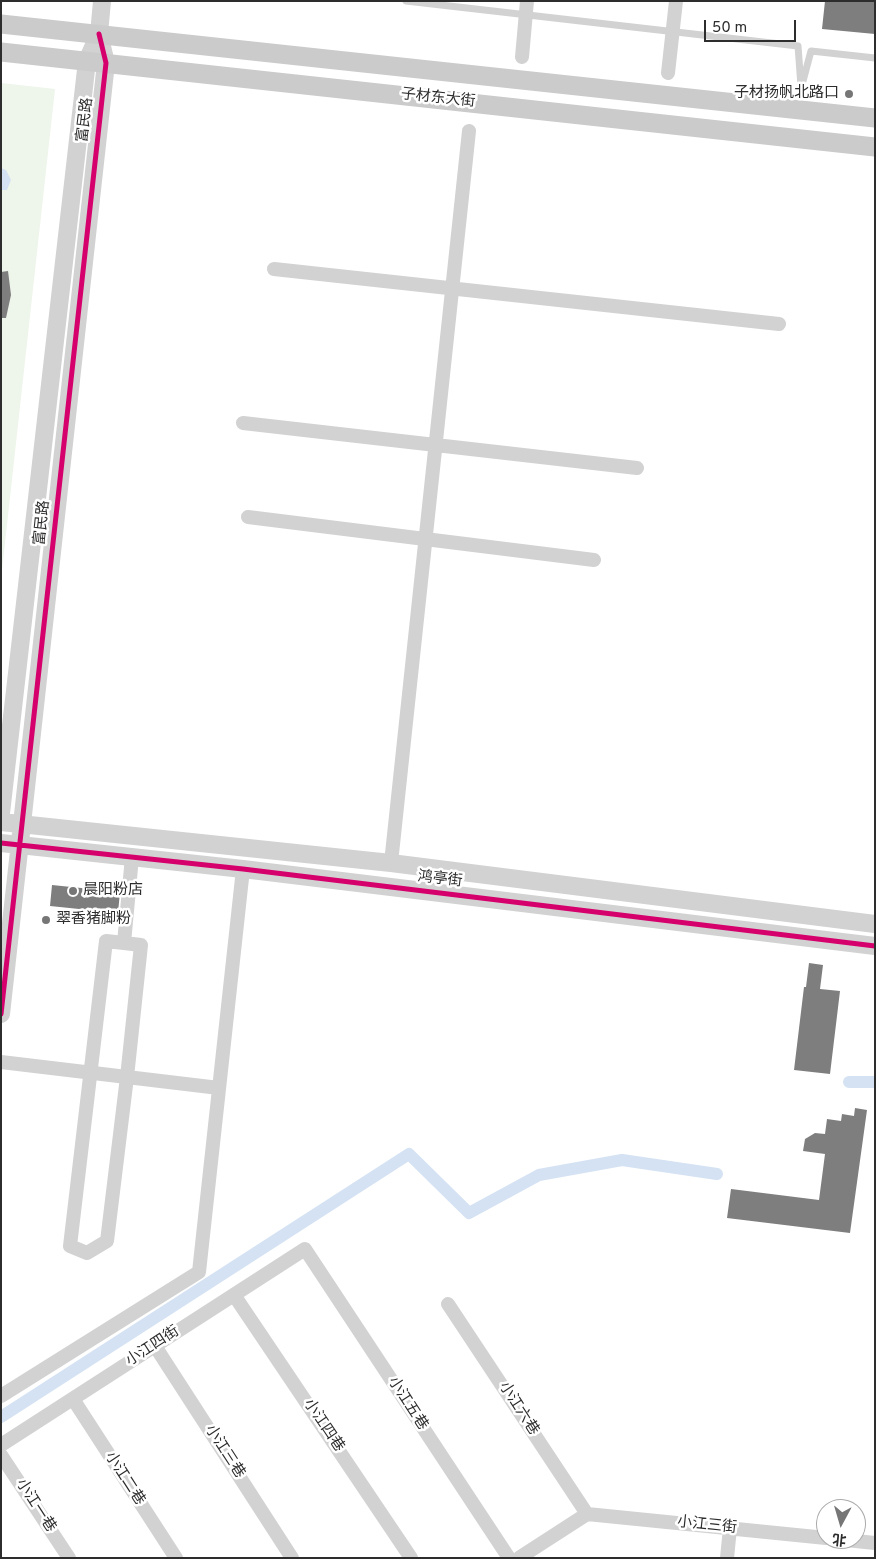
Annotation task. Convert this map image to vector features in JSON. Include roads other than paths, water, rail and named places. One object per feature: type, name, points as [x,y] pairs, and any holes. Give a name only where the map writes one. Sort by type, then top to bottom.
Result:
[{"type":"main road","name":"子材东大街","points":[[1,24],[875,118]]},
{"type":"main road","name":"子材东大街","points":[[1,52],[875,147]]},
{"type":"street","name":"富民路","points":[[1,1014],[106,63],[99,34],[102,1]]},
{"type":"street","points":[[668,73],[676,1]]},
{"type":"street","points":[[522,57],[526,8]]},
{"type":"street","name":"富民路","points":[[1,813],[87,61],[99,34]]},
{"type":"street","points":[[391,864],[470,131]]},
{"type":"street","points":[[274,269],[779,324]]},
{"type":"street","points":[[243,423],[637,468]]},
{"type":"street","points":[[248,517],[594,560]]},
{"type":"street","name":"鸿亭街","points":[[1,822],[391,864],[875,924]]},
{"type":"street","name":"鸿亭街","points":[[1,843],[243,869],[875,946]]},
{"type":"street","points":[[124,943],[132,857]]},
{"type":"street","points":[[1,1396],[199,1272],[243,869]]},
{"type":"street","points":[[106,941],[141,945],[107,1241],[87,1253],[70,1246],[90,1073],[106,941]]},
{"type":"street","points":[[1,1062],[219,1088]]},
{"type":"street","name":"小江四街","points":[[1,1445],[305,1250]]},
{"type":"street","name":"小江五巷","points":[[305,1250],[509,1558]]},
{"type":"street","name":"小江四巷","points":[[234,1295],[411,1558]]},
{"type":"street","name":"小江六巷","points":[[448,1304],[587,1514]]},
{"type":"street","name":"小江三巷","points":[[155,1346],[292,1558]]},
{"type":"street","name":"小江二巷","points":[[72,1399],[176,1558]]},
{"type":"street","name":"小江一巷","points":[[1,1455],[69,1558]]},
{"type":"street","points":[[519,1558],[587,1514]]},
{"type":"street","name":"小江三街","points":[[587,1514],[816,1537]]},
{"type":"street","points":[[727,1558],[730,1528]]},
{"type":"lane","points":[[406,1],[526,8],[673,32],[798,46],[801,86],[811,51],[875,58]]},
{"type":"water","points":[[1,168],[6,170],[11,180],[7,190],[1,190]]},
{"type":"waterway","points":[[849,1082],[875,1082]]},
{"type":"waterway","points":[[1,1417],[409,1154],[469,1213],[539,1175],[622,1160],[717,1174]]},
{"type":"place","name":"子材扬帆北路口","points":[[849,94]]},
{"type":"place","name":"晨阳粉店","points":[[73,891]]},
{"type":"place","name":"翠香猪脚粉","points":[[46,920]]}]
